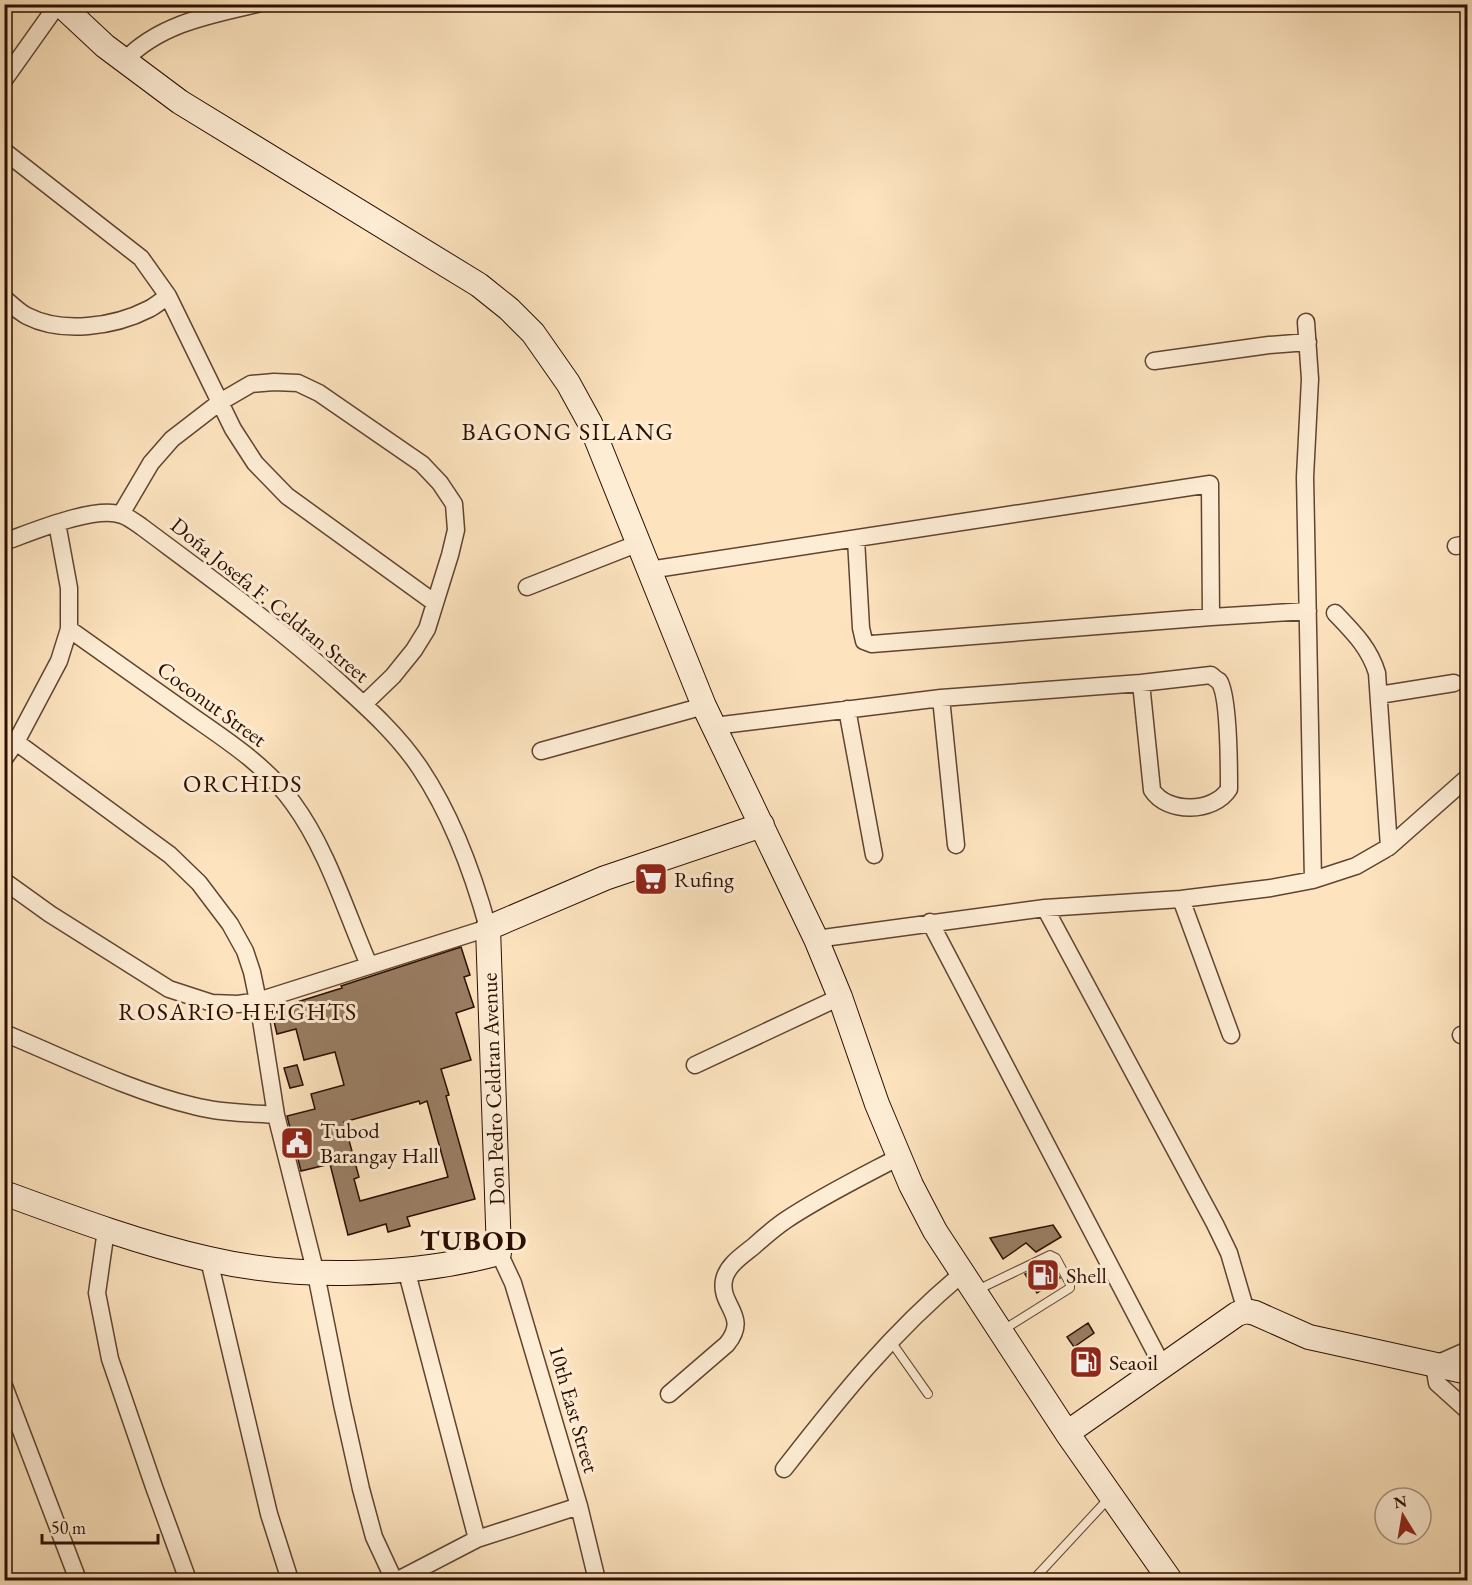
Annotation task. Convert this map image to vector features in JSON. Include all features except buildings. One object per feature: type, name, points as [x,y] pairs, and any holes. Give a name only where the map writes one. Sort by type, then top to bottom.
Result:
[{"type":"main road","points":[[59,4],[124,61],[180,102],[479,285],[509,309],[533,333],[568,382],[605,457],[709,716],[816,939],[840,997],[877,1104],[899,1157],[935,1231],[1165,1579]]},
{"type":"main road","points":[[488,928],[605,878],[762,825]]},
{"type":"main road","name":"Don Pedro Celdran Avenue","points":[[488,928],[498,1253]]},
{"type":"main road","points":[[4,1193],[106,1230],[209,1260],[270,1270],[316,1274],[406,1269],[467,1261],[498,1253]]},
{"type":"main road","points":[[1067,1433],[1162,1365],[1237,1314],[1246,1311],[1309,1337],[1467,1372]]},
{"type":"street","points":[[4,80],[59,4]]},
{"type":"street","points":[[124,61],[137,46],[166,30],[208,15],[257,4]]},
{"type":"street","points":[[4,151],[141,258],[168,296],[234,429],[255,463],[286,496],[435,603]]},
{"type":"street","points":[[4,298],[26,315],[53,325],[84,326],[116,321],[148,309],[168,296]]},
{"type":"street","points":[[1306,322],[1310,379],[1305,477],[1312,880]]},
{"type":"street","points":[[1154,361],[1308,342]]},
{"type":"street","points":[[4,542],[97,513],[121,514],[151,463],[172,439],[220,402],[251,384],[298,383],[319,393],[422,464],[441,483],[454,504],[456,530],[427,629],[393,676],[364,704]]},
{"type":"street","points":[[649,570],[1210,484],[1211,617]]},
{"type":"street","name":"Doña Josefa F. Celdran Street","points":[[121,514],[142,527],[303,650],[364,704],[397,737],[421,769],[465,856],[488,928]]},
{"type":"street","points":[[4,759],[16,742],[59,661],[69,629],[69,588],[57,524]]},
{"type":"street","points":[[856,539],[861,628],[864,641],[868,644],[879,645],[1308,611]]},
{"type":"street","points":[[527,587],[639,543]]},
{"type":"street","points":[[1335,613],[1370,653],[1377,673],[1389,847]]},
{"type":"street","name":"Coconut Street","points":[[69,629],[244,753],[272,778],[293,802],[309,829],[324,858],[369,964]]},
{"type":"street","points":[[541,751],[709,716],[847,709],[941,698],[1141,683],[1212,675],[1219,681],[1226,712],[1229,789],[1224,798],[1212,804],[1193,806],[1170,805],[1158,799],[1152,790],[1141,683]]},
{"type":"street","points":[[1378,694],[1454,683]]},
{"type":"street","points":[[941,698],[956,845]]},
{"type":"street","points":[[847,709],[874,855]]},
{"type":"street","points":[[16,742],[170,855],[199,883],[230,924],[245,951],[258,1001],[276,1114],[316,1274],[362,1489],[374,1537],[396,1581],[477,1539],[579,1506]]},
{"type":"street","points":[[816,939],[1045,908],[1181,899],[1312,880],[1356,866],[1389,847],[1467,777]]},
{"type":"street","points":[[4,881],[50,914],[169,989],[212,1003],[238,1004],[258,1001],[488,928]]},
{"type":"street","points":[[1181,899],[1232,1035]]},
{"type":"street","points":[[1045,908],[1215,1224],[1229,1253],[1246,1311]]},
{"type":"street","points":[[930,922],[1162,1365]]},
{"type":"street","points":[[694,1065],[840,997]]},
{"type":"street","points":[[4,1033],[154,1095],[195,1107],[276,1114]]},
{"type":"street","points":[[669,1394],[734,1336],[736,1320],[726,1297],[723,1282],[732,1264],[784,1221],[824,1196],[899,1157]]},
{"type":"street","points":[[106,1230],[97,1293],[110,1359],[188,1581]]},
{"type":"street","name":"10th East Street","points":[[498,1253],[516,1293],[579,1506],[597,1581]]},
{"type":"street","points":[[209,1260],[269,1514],[290,1581]]},
{"type":"street","points":[[406,1269],[477,1539]]},
{"type":"street","points":[[784,1469],[844,1390],[890,1340],[931,1300],[969,1282]]},
{"type":"street","points":[[1467,1350],[1434,1365],[1437,1383],[1467,1411]]},
{"type":"street","points":[[4,1386],[78,1581]]},
{"type":"lane","points":[[969,1282],[1050,1255],[1056,1258],[1070,1288],[1001,1331]]},
{"type":"lane","points":[[890,1340],[928,1394]]},
{"type":"lane","points":[[1033,1581],[1111,1496]]},
{"type":"place","name":"Rufing","points":[[651,879]]},
{"type":"place","name":"Tubod Barangay Hall","points":[[297,1143]]},
{"type":"place","name":"Shell","points":[[1043,1275]]},
{"type":"place","name":"Seaoil","points":[[1086,1362]]},
{"type":"district","name":"BAGONG SILANG","points":[[568,431]]},
{"type":"district","name":"ORCHIDS","points":[[243,783]]},
{"type":"district","name":"ROSARIO HEIGHTS","points":[[238,1011]]},
{"type":"district","name":"TUBOD","points":[[474,1240]]}]
